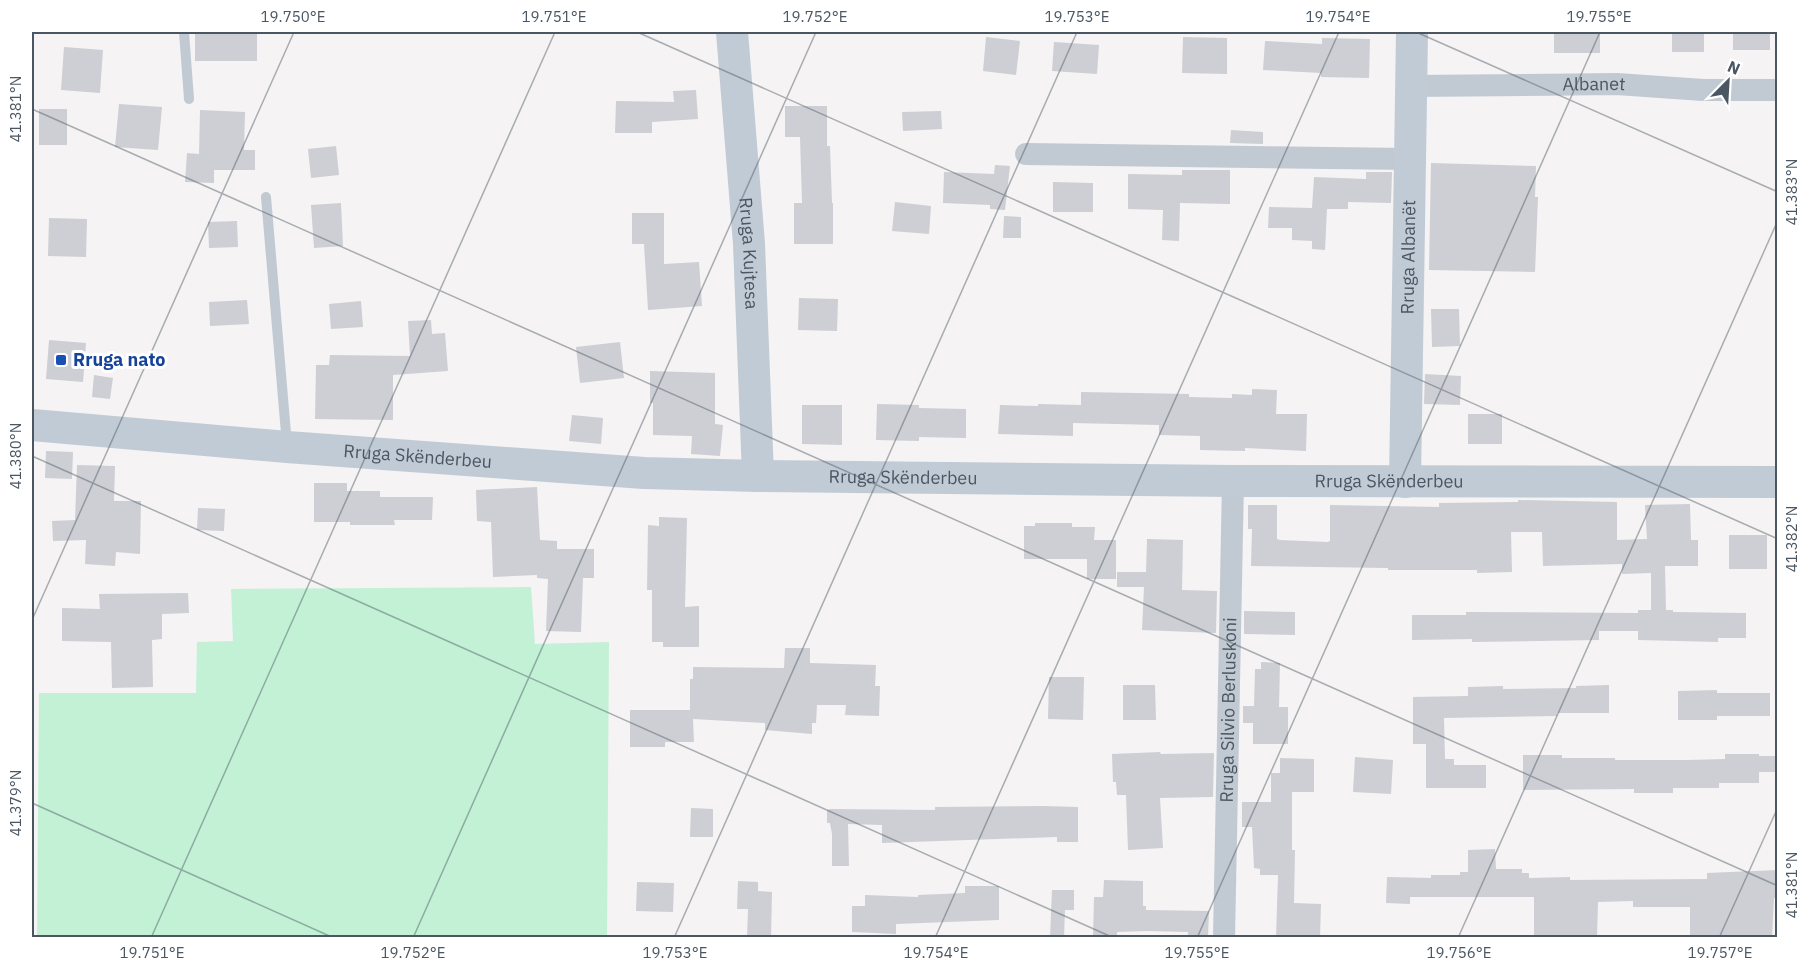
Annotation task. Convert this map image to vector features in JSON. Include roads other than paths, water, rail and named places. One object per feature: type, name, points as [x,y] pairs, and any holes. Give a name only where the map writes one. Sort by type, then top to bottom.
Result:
[{"type":"main road","name":"Rruga Kujtesa","points":[[732,32],[749,244],[758,476]]},
{"type":"main road","name":"Rruga Albanët","points":[[1405,482],[1412,32]]},
{"type":"main road","name":"Rruga Skënderbeu","points":[[32,425],[287,447],[644,473],[1233,481],[1778,482]]},
{"type":"street","name":"Albanet","points":[[1411,86],[1617,84],[1703,90],[1778,90]]},
{"type":"street","points":[[1026,154],[1410,159]]},
{"type":"street","name":"Rruga Silvio Berluskoni","points":[[1224,938],[1233,481]]},
{"type":"lane","points":[[184,32],[189,99]]},
{"type":"lane","points":[[266,197],[287,447]]},
{"type":"place","name":"Rruga nato","points":[[61,360]]}]
